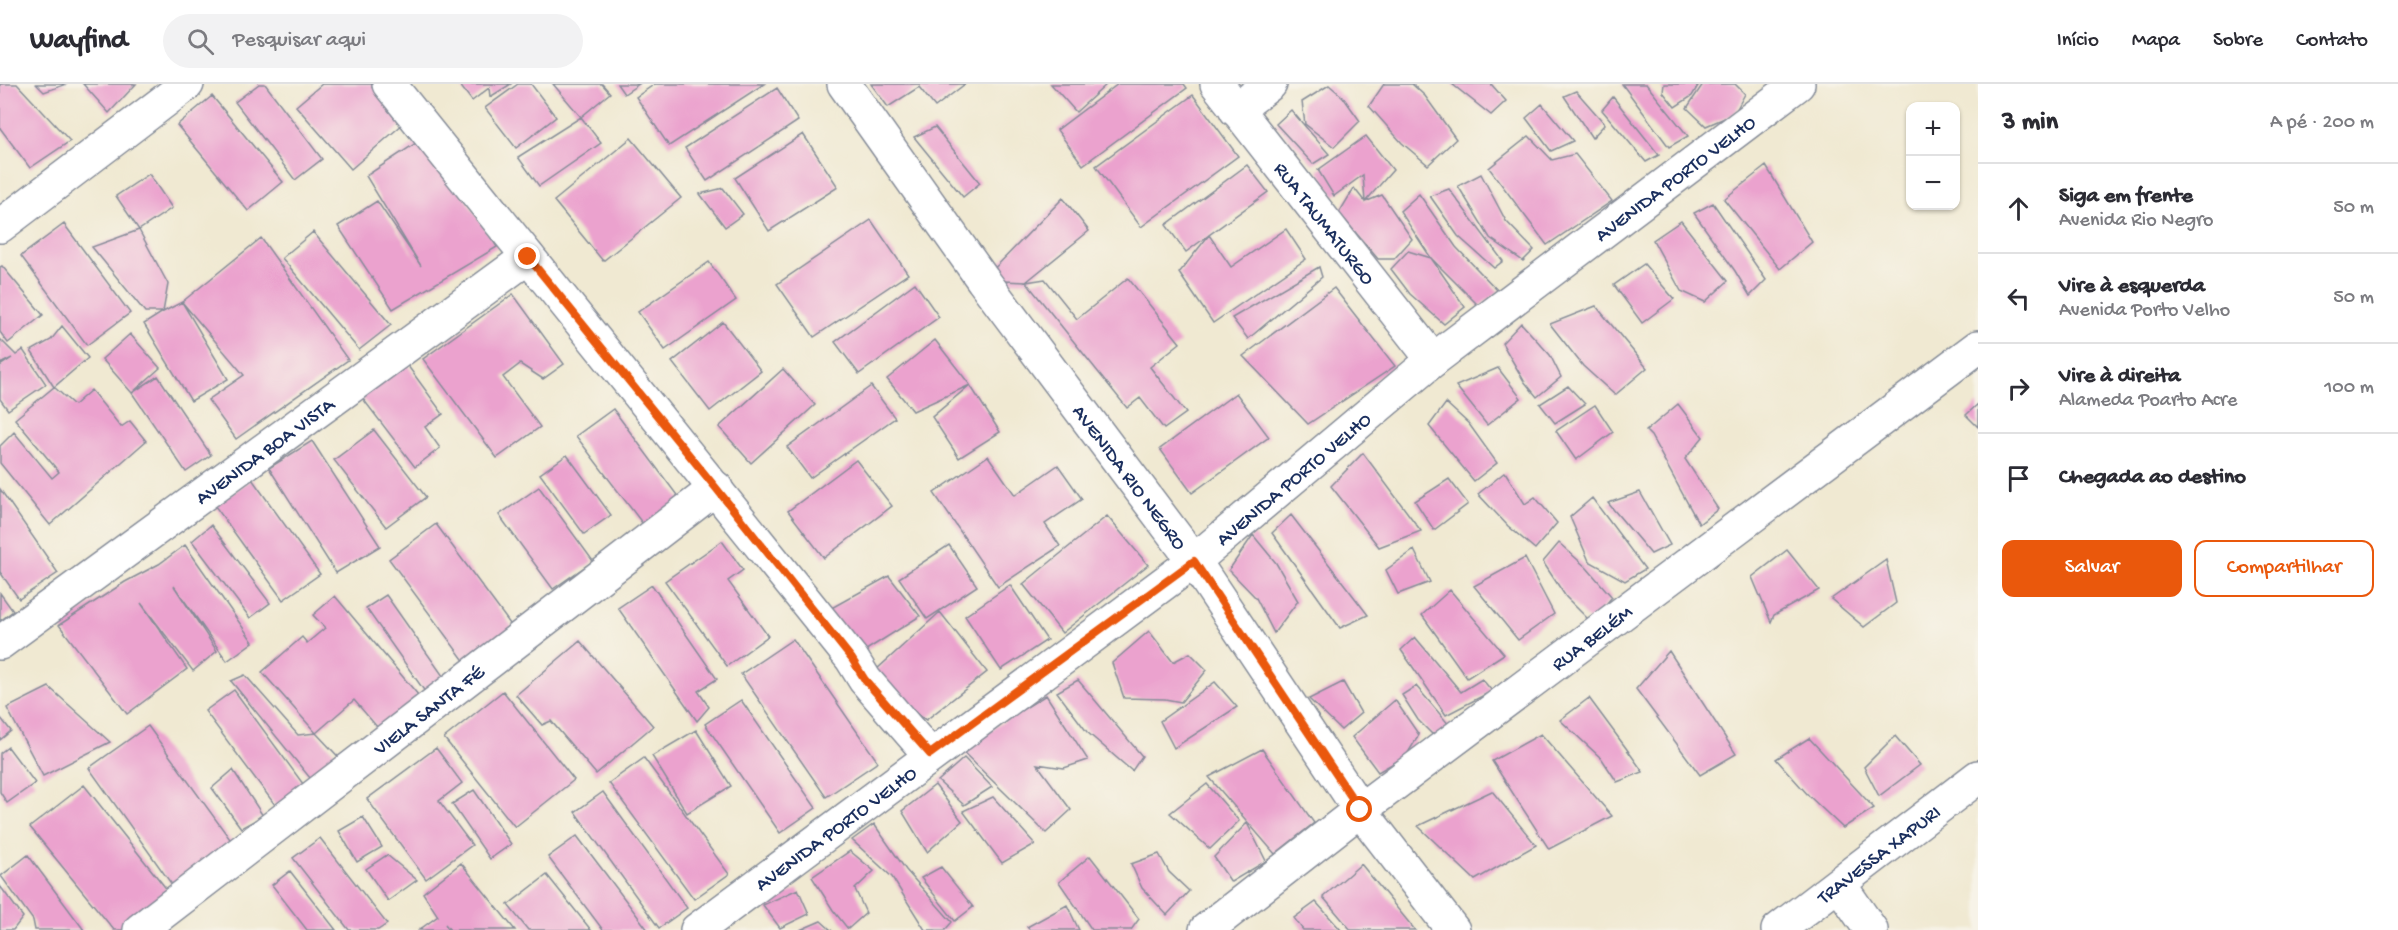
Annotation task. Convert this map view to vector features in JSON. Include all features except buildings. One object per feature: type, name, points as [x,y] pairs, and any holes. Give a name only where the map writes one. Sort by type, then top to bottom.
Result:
[{"type":"street","points":[[0,226],[188,84]]},
{"type":"street","points":[[389,84],[716,488],[852,659],[865,680],[930,754]]},
{"type":"street","name":"AVENIDA RIO NEGRO","points":[[844,84],[983,280],[1194,561],[1360,810],[1453,930]]},
{"type":"street","name":"RUA TAUMATURGO","points":[[1217,84],[1433,360]]},
{"type":"street","points":[[1236,110],[1270,84]]},
{"type":"street","name":"AVENIDA PORTO VELHO","points":[[697,930],[930,754],[1194,561],[1433,360],[1798,84]]},
{"type":"street","name":"AVENIDA BOA VISTA","points":[[0,643],[528,257]]},
{"type":"street","name":"RUA BELÉM","points":[[1206,930],[1360,810],[1978,347]]},
{"type":"street","name":"VIELA SANTA FÉ","points":[[140,930],[716,488]]},
{"type":"street","name":"TRAVESSA XAPURI","points":[[1778,930],[1978,777]]},
{"type":"street","points":[[1839,884],[1871,930]]},
{"type":"route","points":[[528,257],[716,488],[852,659],[865,680],[930,754],[1194,561],[1360,810]]}]
